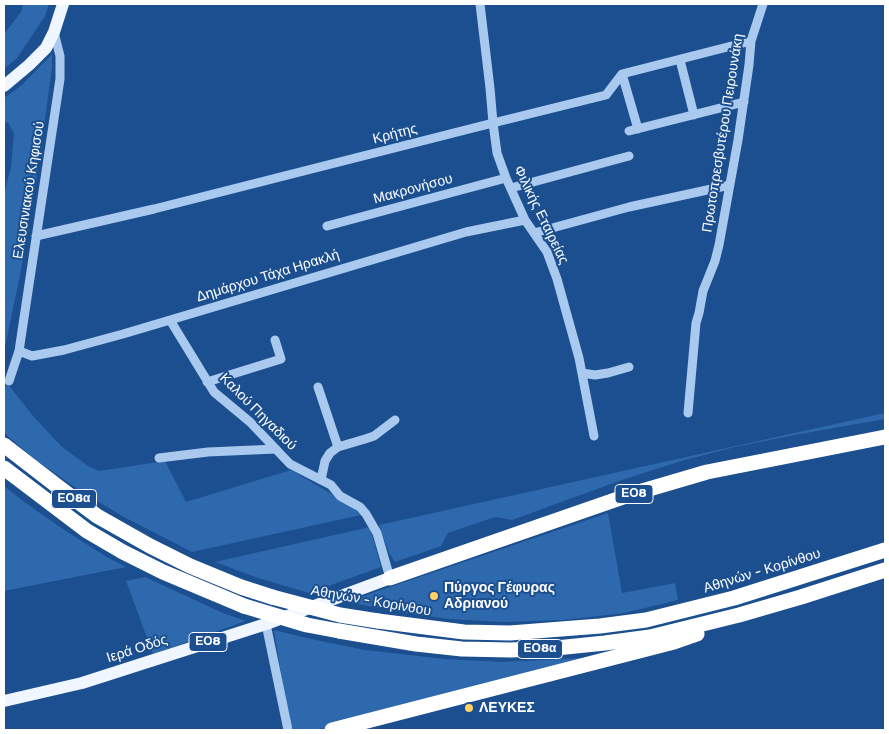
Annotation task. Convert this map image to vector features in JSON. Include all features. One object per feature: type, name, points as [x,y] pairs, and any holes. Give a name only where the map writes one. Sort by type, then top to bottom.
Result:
[{"type":"highway","name":"ΕΟ8","points":[[390,578],[632,494],[707,472],[885,437]]},
{"type":"highway","name":"Αθηνών - Κορίνθου","points":[[4,445],[97,516],[150,546],[211,575],[272,597],[340,615],[464,632],[510,633],[646,620],[734,598],[885,550]]},
{"type":"highway","name":"ΕΟ8α","points":[[4,468],[87,531],[123,552],[183,581],[244,606],[307,625],[416,644],[462,649],[511,650],[585,645],[650,637],[740,615]]},
{"type":"highway","points":[[332,730],[674,642],[740,615],[801,598],[885,570]]},
{"type":"main road","points":[[4,86],[46,48],[54,32],[63,4]]},
{"type":"main road","name":"Ιερά Οδός","points":[[4,701],[82,683],[266,624],[390,578]]},
{"type":"street","name":"Φιλικής Εταιρείας","points":[[480,4],[497,153],[525,220],[547,252],[557,279],[579,358],[594,436]]},
{"type":"street","name":"Πρωτοπρεσβυτέρου Πειρουνάκη","points":[[688,413],[696,323],[703,291],[715,261],[738,140],[751,41],[762,4]]},
{"type":"street","name":"Ελευσινιακού Κηφισού","points":[[9,381],[19,351],[60,79],[60,56],[54,32]]},
{"type":"street","points":[[744,102],[633,130],[622,74],[751,41]]},
{"type":"street","points":[[680,60],[694,115]]},
{"type":"street","name":"Κρήτης","points":[[36,236],[164,207],[606,95],[622,74]]},
{"type":"street","points":[[511,188],[629,156]]},
{"type":"street","name":"Μακρονήσου","points":[[327,226],[506,178]]},
{"type":"street","points":[[534,233],[629,207],[730,185]]},
{"type":"street","name":"Δημάρχου Τάχα Ηρακλή","points":[[19,351],[32,356],[123,334],[466,232],[525,220]]},
{"type":"street","name":"Καλού Πηγαδιού","points":[[170,320],[214,392],[250,422],[290,464],[321,480],[340,496],[360,507],[366,514],[377,534],[390,578]]},
{"type":"street","points":[[207,382],[281,359],[275,340]]},
{"type":"street","points":[[582,373],[595,375],[629,367]]},
{"type":"street","points":[[318,387],[338,447]]},
{"type":"street","points":[[321,480],[325,461],[330,453],[338,447],[374,436],[395,420]]},
{"type":"street","points":[[159,458],[208,452],[276,449]]},
{"type":"street","points":[[266,624],[288,730]]},
{"type":"shaded area","points":[[23,4],[49,4],[45,16],[17,58],[4,69],[4,34],[21,12]]},
{"type":"shaded area","points":[[52,54],[52,68],[38,169],[21,270],[4,352],[4,194],[11,167],[14,134],[8,122],[4,123],[4,98],[22,85]]},
{"type":"shaded area","points":[[4,384],[10,387],[61,446],[88,466],[99,471],[165,461],[186,502],[291,470],[350,505],[361,515],[192,552],[122,516],[79,490],[36,460],[4,433]]},
{"type":"shaded area","points":[[885,413],[885,419],[735,447],[681,461],[619,481],[512,520],[495,517],[448,533],[441,546],[395,562],[389,553],[379,525]]},
{"type":"shaded area","points":[[4,486],[63,529],[126,567],[4,591]]},
{"type":"shaded area","points":[[608,513],[622,593],[675,583],[678,600],[624,613],[563,620],[504,622],[449,619],[346,602]]},
{"type":"shaded area","points":[[370,527],[381,567],[309,593],[258,578],[215,562]]},
{"type":"shaded area","points":[[145,577],[223,613],[246,621],[153,654],[126,581]]},
{"type":"shaded area","points":[[274,630],[365,650],[445,659],[502,662],[623,655],[316,730],[294,730],[289,723]]},
{"type":"place","name":"Πύργος Γέφυρας Αδριανού","points":[[434,596]]},
{"type":"place","name":"ΛΕΥΚΕΣ","points":[[469,708]]}]
